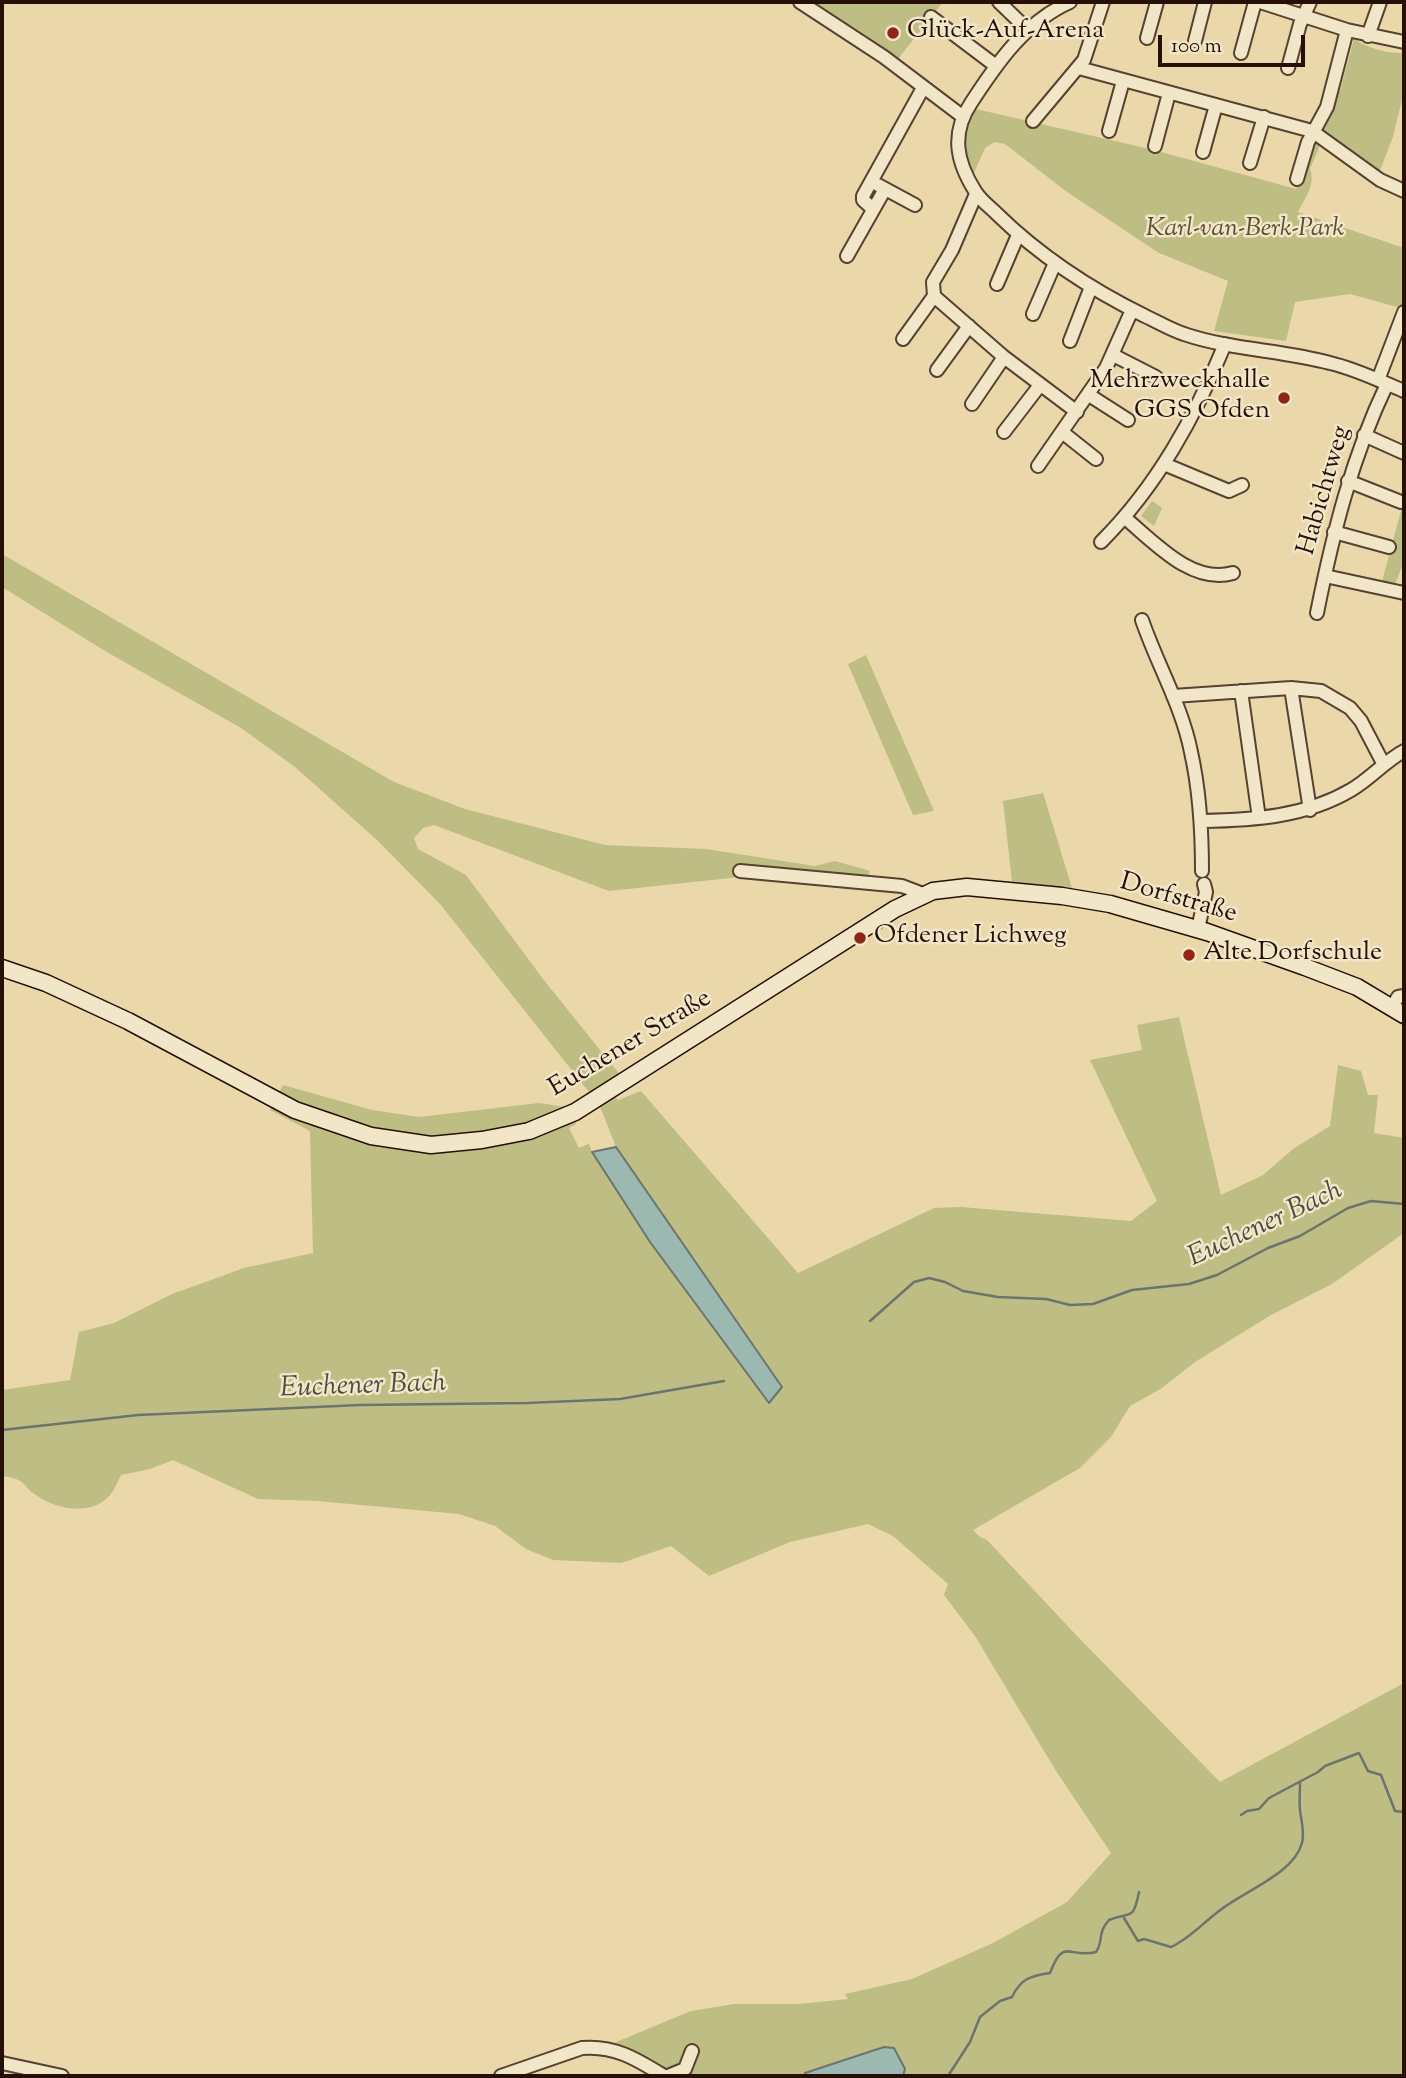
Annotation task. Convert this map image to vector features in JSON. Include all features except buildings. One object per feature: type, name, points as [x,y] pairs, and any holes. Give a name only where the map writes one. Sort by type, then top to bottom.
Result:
[{"type":"main road","name":"Dorfstraße","points":[[880,919],[923,894],[967,887],[1110,904],[1198,929],[1357,987],[1400,1006]]},
{"type":"main road","name":"Euchener Straße","points":[[2,968],[46,983],[128,1021],[295,1110],[371,1136],[431,1145],[482,1140],[529,1130],[575,1112],[880,919]]},
{"type":"street","points":[[800,2],[884,57],[962,116]]},
{"type":"street","points":[[999,2],[1027,29]]},
{"type":"street","points":[[1070,2],[1059,6],[1027,29],[996,66],[962,116],[957,146],[961,163],[976,194],[1018,234],[1091,287],[1181,333],[1225,344],[1332,363],[1404,391]]},
{"type":"street","points":[[1033,121],[1084,60],[1096,31],[1103,2]]},
{"type":"street","points":[[1147,38],[1157,2]]},
{"type":"street","points":[[1195,41],[1205,2]]},
{"type":"street","points":[[1241,53],[1257,2],[1368,36],[1404,42]]},
{"type":"street","points":[[1288,68],[1300,24],[1310,2]]},
{"type":"street","points":[[1368,36],[1380,2]]},
{"type":"street","points":[[931,18],[996,66]]},
{"type":"street","points":[[1297,179],[1312,131],[1327,107],[1347,30]]},
{"type":"street","points":[[1079,68],[1312,131],[1380,180],[1404,191]]},
{"type":"street","points":[[1109,131],[1123,81]]},
{"type":"street","points":[[873,209],[863,200],[923,88]]},
{"type":"street","points":[[1155,146],[1170,93]]},
{"type":"street","points":[[1203,152],[1216,105]]},
{"type":"street","points":[[1250,163],[1264,117]]},
{"type":"street","points":[[871,182],[915,205]]},
{"type":"street","points":[[847,256],[885,189]]},
{"type":"street","points":[[904,339],[934,296],[933,282],[952,250],[976,194]]},
{"type":"street","points":[[997,284],[1018,234]]},
{"type":"street","points":[[1033,314],[1055,262]]},
{"type":"street","points":[[1070,341],[1091,287]]},
{"type":"street","points":[[934,296],[1004,358],[1077,412]]},
{"type":"street","points":[[1038,466],[1089,395],[1113,355],[1132,310]]},
{"type":"street","name":"Habichtweg","points":[[1317,613],[1348,481],[1404,312]]},
{"type":"street","points":[[937,370],[969,326]]},
{"type":"street","points":[[1101,542],[1124,517],[1164,464],[1191,418],[1225,344]]},
{"type":"street","points":[[1113,355],[1156,377]]},
{"type":"street","points":[[972,404],[1004,358]]},
{"type":"street","points":[[1004,432],[1040,385]]},
{"type":"street","points":[[1089,395],[1128,420]]},
{"type":"street","points":[[1062,432],[1096,459]]},
{"type":"street","points":[[1364,435],[1404,453]]},
{"type":"street","points":[[1164,464],[1229,491],[1242,485]]},
{"type":"street","points":[[1348,481],[1401,502]]},
{"type":"street","points":[[1124,517],[1192,570],[1219,577],[1233,573]]},
{"type":"street","points":[[1335,532],[1389,547]]},
{"type":"street","points":[[1325,576],[1404,593]]},
{"type":"street","points":[[1142,620],[1173,696],[1191,750],[1202,821],[1203,877],[1206,892],[1198,929]]},
{"type":"street","points":[[1173,696],[1291,688],[1321,691],[1350,708],[1361,722],[1384,765]]},
{"type":"street","points":[[1291,688],[1310,810]]},
{"type":"street","points":[[1241,691],[1259,818]]},
{"type":"street","points":[[1202,821],[1259,818],[1325,805],[1354,788],[1404,751]]},
{"type":"street","name":"Dorfstraße","points":[[740,871],[902,886],[923,894]]},
{"type":"street","points":[[501,2076],[582,2048],[594,2047],[635,2057],[666,2076],[685,2069],[692,2051]]},
{"type":"street","points":[[2,2063],[62,2076]]},
{"type":"green space","name":"Glück-Auf-Arena","points":[[806,2],[943,2],[894,64]]},
{"type":"green space","name":"Karl-van-Berk-Park","points":[[1354,39],[1378,50],[1404,53],[1404,91],[1393,137],[1377,178],[1323,138],[1310,169],[1312,180],[1309,191],[1298,212],[1404,248],[1404,309],[1350,294],[1295,302],[1286,341],[1214,331],[1228,281],[1159,253],[1067,192],[1005,144],[995,142],[985,148],[974,173],[967,157],[966,133],[976,109],[1154,150],[1296,189],[1341,87]]},
{"type":"green space","points":[[1404,500],[1404,561],[1394,587],[1381,585]]},
{"type":"green space","points":[[1152,501],[1162,508],[1154,526],[1141,516]]},
{"type":"green space","points":[[2,554],[394,782],[465,809],[605,845],[706,849],[815,866],[835,861],[870,871],[863,889],[740,877],[609,891],[434,825],[423,828],[414,838],[418,849],[466,875],[543,979],[621,1076],[593,1097],[440,904],[377,840],[295,767],[241,728],[105,651],[2,587]]},
{"type":"green space","points":[[866,655],[934,811],[913,815],[848,664]]},
{"type":"green space","points":[[1043,793],[1072,888],[1012,882],[1003,801]]},
{"type":"green space","points":[[1179,1017],[1221,1195],[1263,1175],[1293,1149],[1330,1126],[1338,1065],[1361,1071],[1368,1095],[1378,1095],[1374,1133],[1404,1138],[1404,1233],[1332,1284],[1271,1315],[1195,1362],[1162,1388],[1130,1406],[1111,1437],[1080,1468],[973,1530],[987,1540],[1220,1782],[1404,1683],[1404,2076],[660,2076],[609,2045],[691,2011],[734,2004],[799,2004],[848,1999],[845,1994],[912,1979],[995,1942],[1067,1902],[1111,1853],[1056,1771],[975,1636],[944,1595],[948,1584],[893,1536],[868,1524],[790,1542],[709,1576],[671,1546],[621,1563],[553,1560],[526,1549],[495,1526],[459,1514],[317,1501],[258,1499],[173,1460],[150,1469],[121,1475],[115,1488],[103,1502],[75,1509],[47,1502],[21,1481],[2,1476],[2,1390],[70,1380],[79,1332],[114,1323],[172,1294],[244,1268],[313,1253],[310,1131],[270,1110],[283,1085],[372,1110],[419,1117],[539,1103],[572,1108],[576,1124],[569,1128],[579,1148],[589,1144],[592,1152],[782,1386],[616,1147],[599,1104],[614,1095],[618,1100],[641,1091],[798,1273],[934,1208],[961,1207],[1131,1221],[1157,1201],[1090,1060],[1142,1050],[1137,1025]]},
{"type":"water","points":[[616,1147],[782,1387],[769,1403],[650,1242],[592,1152]]},
{"type":"water","points":[[884,2047],[894,2048],[905,2069],[903,2076],[804,2076],[805,2073]]},
{"type":"waterway","name":"Euchener Bach","points":[[870,1321],[914,1282],[929,1278],[963,1291],[998,1297],[1046,1299],[1070,1305],[1093,1304],[1132,1290],[1189,1284],[1217,1275],[1268,1248],[1300,1236],[1348,1208],[1371,1201],[1404,1204]]},
{"type":"waterway","name":"Euchener Bach","points":[[2,1430],[138,1415],[360,1405],[620,1399],[724,1381]]},
{"type":"waterway","points":[[1241,1815],[1259,1809],[1269,1798],[1325,1766],[1359,1753],[1368,1771],[1381,1775],[1395,1811],[1404,1812]]},
{"type":"waterway","points":[[1124,1918],[1138,1941],[1144,1939],[1171,1947],[1229,1904],[1278,1873],[1289,1864],[1302,1843],[1300,1783]]},
{"type":"waterway","points":[[948,2076],[970,2042],[980,2017],[1000,2001],[1012,1997],[1027,1979],[1050,1973],[1059,1955],[1064,1952],[1096,1952],[1105,1925],[1109,1920],[1133,1912],[1139,1892]]},
{"type":"place","name":"Glück-Auf-Arena","points":[[893,33]]},
{"type":"place","name":"Mehrzweckhalle GGS Ofden","points":[[1284,398]]},
{"type":"place","name":"Ofdener Lichweg","points":[[860,938]]},
{"type":"place","name":"Alte Dorfschule","points":[[1189,955]]}]
